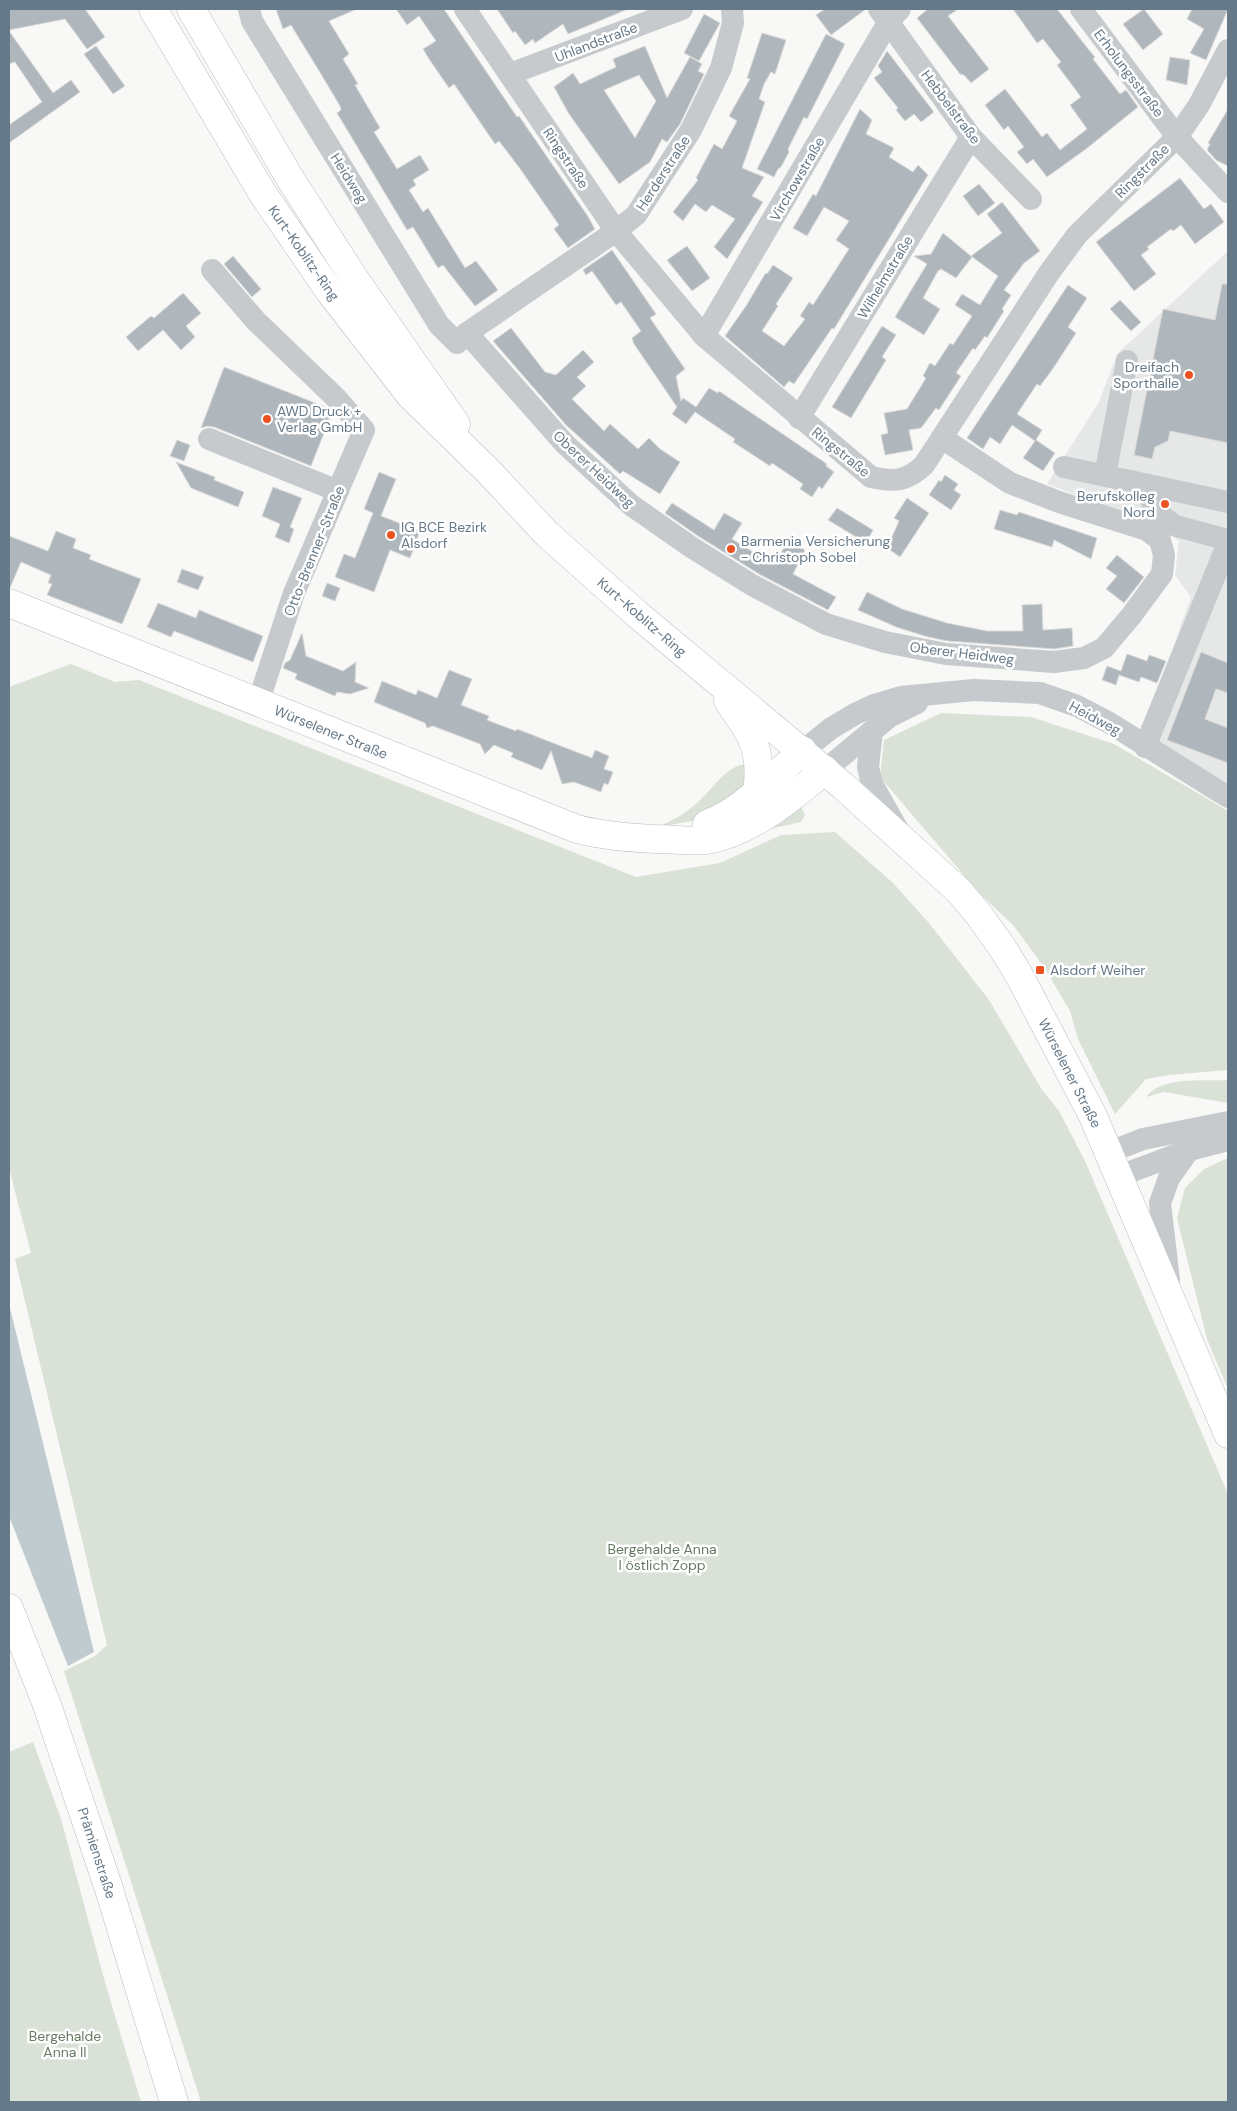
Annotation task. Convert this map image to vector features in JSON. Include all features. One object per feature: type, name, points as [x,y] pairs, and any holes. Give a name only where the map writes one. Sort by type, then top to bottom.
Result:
[{"type":"main road","name":"Kurt-Koblitz-Ring","points":[[153,9],[263,194],[330,292],[410,395],[489,472],[547,534],[638,615],[803,752]]},
{"type":"main road","name":"Kurt-Koblitz-Ring","points":[[191,9],[291,180],[354,278],[489,472]]},
{"type":"main road","name":"Würselener Straße","points":[[9,603],[577,830],[632,839],[689,842],[709,840],[730,833],[773,810],[825,770]]},
{"type":"main road","points":[[710,675],[752,736],[759,761],[757,793]]},
{"type":"main road","name":"Würselener Straße","points":[[658,839],[697,829],[741,807],[777,772],[803,752],[959,891],[1002,947],[1019,975],[1079,1090],[1114,1164],[1228,1434]]},
{"type":"main road","name":"Prämienstraße","points":[[9,1608],[54,1723],[109,1889],[174,2102]]},
{"type":"street","name":"Heidweg","points":[[249,9],[252,21],[439,325],[462,338]]},
{"type":"street","name":"Ringstraße","points":[[465,9],[616,231],[704,336],[871,477],[888,480],[913,475],[924,466],[1049,274],[1077,235],[1177,137],[1199,105],[1228,50]]},
{"type":"street","name":"Uhlandstraße","points":[[510,74],[682,9]]},
{"type":"street","name":"Herderstraße","points":[[462,338],[616,231],[636,214],[691,130],[721,68],[733,23],[732,9]]},
{"type":"street","name":"Erholungsstraße","points":[[1081,9],[1177,137],[1228,192]]},
{"type":"street","name":"Hebbelstraße","points":[[889,13],[971,137],[1032,199]]},
{"type":"street","name":"Virchowstraße","points":[[704,336],[889,13]]},
{"type":"street","name":"Wilhelmstraße","points":[[799,418],[971,137]]},
{"type":"street","name":"Otto-Brenner-Straße","points":[[212,270],[256,321],[337,399],[364,430],[294,592],[258,703]]},
{"type":"street","name":"Oberer Heidweg","points":[[462,338],[565,444],[631,505],[691,547],[752,585],[826,624],[885,642],[946,654],[1054,662],[1084,658],[1104,648],[1131,616],[1162,574],[1164,555],[1160,540],[1147,530],[1059,502],[1010,483],[942,438]]},
{"type":"street","points":[[1105,475],[1127,361]]},
{"type":"street","points":[[209,439],[338,492]]},
{"type":"street","points":[[1064,467],[1228,502]]},
{"type":"street","points":[[1145,746],[1228,541],[1176,526],[1154,511],[1148,485]]},
{"type":"street","name":"Heidweg","points":[[803,752],[830,729],[874,705],[901,697],[946,691],[974,690],[1040,693],[1077,706],[1108,722],[1228,797]]},
{"type":"street","name":"Heidweg","points":[[825,770],[889,717],[946,691]]},
{"type":"street","points":[[872,731],[868,767],[872,784],[904,840]]},
{"type":"street","points":[[1114,1164],[1143,1139],[1228,1122]]},
{"type":"street","points":[[1114,1164],[1190,1150],[1228,1140]]},
{"type":"street","points":[[1171,1298],[1160,1203],[1169,1178],[1190,1150]]},
{"type":"shaded area","name":"Berufskolleg Nord","points":[[1228,251],[1228,788],[1141,736],[1191,597],[1175,575],[1179,541],[1155,524],[1047,484],[1099,402],[1117,354]]},
{"type":"shaded area","points":[[9,1304],[94,1652],[68,1666],[9,1516]]},
{"type":"green space","name":"Bergehalde Anna I östlich Zopp","points":[[71,664],[115,682],[139,680],[636,877],[720,863],[781,835],[835,832],[893,883],[929,923],[989,1000],[1042,1090],[1059,1111],[1085,1161],[1228,1494],[1228,2102],[201,2102],[64,1671],[95,1656],[107,1645],[15,1259],[31,1253],[9,1168],[9,687]]},
{"type":"green space","points":[[941,713],[1031,717],[1114,744],[1228,811],[1228,1070],[1146,1079],[1115,1114],[1078,1039],[1070,1011],[1044,967],[1013,925],[980,894],[880,777],[884,740]]},
{"type":"green space","points":[[740,765],[752,765],[745,789],[708,818],[664,826],[664,824],[691,808],[725,774]]},
{"type":"green space","points":[[800,805],[805,815],[801,822],[761,831]]},
{"type":"green space","points":[[1195,1080],[1228,1080],[1228,1103],[1164,1092],[1146,1097],[1153,1090],[1172,1083]]},
{"type":"green space","points":[[1228,1158],[1228,1389],[1207,1339],[1177,1218],[1185,1188],[1204,1169]]},
{"type":"green space","name":"Bergehalde Anna II","points":[[33,1742],[61,1819],[106,1986],[141,2102],[9,2102],[9,1752]]},
{"type":"building","points":[[9,9],[85,9],[105,37],[87,49],[65,19],[9,30]]},
{"type":"building","points":[[276,9],[357,9],[329,21],[349,54],[343,59],[358,84],[355,85],[380,128],[374,132],[397,169],[420,155],[429,170],[413,180],[416,185],[409,190],[423,212],[428,208],[465,268],[476,261],[498,290],[475,306],[443,265],[438,268],[413,227],[407,230],[337,113],[341,110],[340,106],[291,25],[283,29]]},
{"type":"building","points":[[396,9],[444,9],[595,229],[568,248],[554,229],[559,225],[521,170],[499,141],[495,144],[454,84],[449,88],[429,59],[423,49],[436,41],[419,16],[407,25]]},
{"type":"building","points":[[497,9],[628,9],[568,34],[563,24],[535,43],[533,39],[525,45],[515,31],[513,33]]},
{"type":"building","points":[[825,9],[866,9],[831,35],[816,15]]},
{"type":"building","points":[[928,9],[958,9],[948,16],[989,69],[971,83],[964,75],[960,74],[917,18]]},
{"type":"building","points":[[1013,9],[1057,9],[1095,57],[1093,59],[1120,94],[1126,90],[1138,107],[1086,149],[1047,177],[1033,159],[1027,164],[1017,152],[1024,147],[1008,126],[1004,130],[985,105],[1005,89],[1042,137],[1047,133],[1060,150],[1087,129],[1070,105],[1081,97],[1057,65],[1061,62],[1043,39],[1037,43]]},
{"type":"building","points":[[1144,9],[1163,34],[1143,50],[1123,24]]},
{"type":"building","points":[[1192,9],[1228,9],[1206,60],[1190,53],[1204,29],[1187,19]]},
{"type":"building","points":[[704,14],[720,23],[699,61],[684,53]]},
{"type":"building","points":[[9,31],[53,93],[71,80],[80,92],[9,143],[9,125],[42,102],[15,62],[9,64]]},
{"type":"building","points":[[762,33],[786,40],[775,74],[771,72],[764,84],[759,99],[765,102],[742,168],[764,177],[752,196],[763,202],[727,259],[714,247],[735,219],[712,205],[706,212],[695,204],[683,221],[673,212],[698,180],[696,178],[714,144],[722,149],[737,121],[729,116],[750,79],[747,78]]},
{"type":"building","points":[[826,34],[845,44],[807,119],[804,117],[788,149],[789,152],[774,177],[757,169]]},
{"type":"building","points":[[96,46],[125,86],[113,94],[84,54]]},
{"type":"building","points":[[645,46],[667,98],[690,57],[702,64],[698,71],[704,74],[680,124],[667,142],[662,139],[650,162],[619,184],[569,114],[554,87],[573,73],[580,84],[616,67],[613,59]],"holes":[[[639,75],[656,101],[635,138],[604,90]]]},
{"type":"building","points":[[887,51],[934,112],[921,122],[914,114],[905,121],[896,110],[898,108],[874,78],[882,72],[878,66]]},
{"type":"building","points":[[1170,57],[1190,60],[1187,85],[1166,80]]},
{"type":"building","points":[[860,109],[872,120],[866,134],[894,148],[889,157],[913,172],[918,165],[928,175],[834,329],[832,328],[794,384],[789,381],[784,387],[725,336],[765,274],[768,273],[773,265],[793,278],[776,304],[778,306],[762,331],[784,346],[805,319],[800,316],[809,302],[813,305],[849,249],[836,240],[849,221],[824,207],[807,236],[793,228],[813,194],[816,196]]},
{"type":"building","points":[[1228,109],[1228,166],[1216,160],[1207,150],[1210,144],[1208,143]]},
{"type":"building","points":[[1180,178],[1204,209],[1211,204],[1224,222],[1195,244],[1181,225],[1173,231],[1171,229],[1147,247],[1149,249],[1141,255],[1156,274],[1134,291],[1096,242]]},
{"type":"building","points":[[979,184],[995,203],[978,216],[963,196]]},
{"type":"building","points":[[1002,202],[1040,251],[1024,263],[1004,290],[1011,295],[1002,309],[1004,311],[987,338],[985,336],[975,350],[973,348],[956,373],[961,376],[939,410],[936,408],[921,428],[909,430],[913,450],[885,455],[881,435],[888,433],[884,413],[907,409],[926,378],[923,376],[930,363],[935,366],[950,343],[953,345],[972,316],[955,305],[962,294],[980,305],[998,276],[971,256],[1002,233],[987,214]]},
{"type":"building","points":[[943,233],[972,257],[956,278],[941,269],[938,271],[923,298],[940,309],[924,335],[895,317],[927,264],[914,256],[931,254]]},
{"type":"building","points":[[687,246],[710,278],[692,291],[667,260]]},
{"type":"building","points":[[612,250],[656,314],[650,318],[685,369],[676,376],[681,401],[683,398],[696,407],[709,388],[718,393],[719,391],[827,464],[826,466],[834,472],[822,489],[819,486],[812,497],[800,489],[803,484],[772,463],[770,466],[733,442],[735,439],[695,412],[686,424],[672,414],[677,407],[634,344],[632,338],[641,331],[621,302],[616,305],[592,271],[586,275],[583,270]]},
{"type":"building","points":[[233,256],[261,289],[252,297],[224,264]]},
{"type":"building","name":"Dreifach Sporthalle","points":[[1222,284],[1228,284],[1228,443],[1170,431],[1168,441],[1155,447],[1152,459],[1134,455],[1163,309],[1215,320]]},
{"type":"building","points":[[1068,285],[1087,298],[1068,327],[1076,333],[1052,370],[1040,386],[1037,384],[1017,414],[1042,430],[1036,440],[1055,453],[1043,471],[1023,458],[1035,441],[1012,425],[1000,444],[990,437],[983,449],[967,438]]},
{"type":"building","points":[[183,293],[201,313],[186,326],[195,337],[181,350],[163,330],[138,351],[126,337],[151,316],[154,318]]},
{"type":"building","points":[[1120,300],[1141,322],[1131,331],[1110,309]]},
{"type":"building","points":[[882,326],[896,335],[882,357],[886,360],[851,418],[832,407]]},
{"type":"building","points":[[511,328],[545,372],[556,375],[583,350],[594,362],[577,377],[586,386],[572,399],[604,431],[610,424],[638,449],[649,438],[660,449],[680,462],[660,494],[623,471],[620,474],[566,425],[493,341]]},
{"type":"building","name":"AWD Druck + Verlag GmbH","points":[[224,367],[328,408],[332,413],[311,466],[214,427],[201,428]]},
{"type":"building","points":[[177,440],[190,445],[184,461],[170,456]]},
{"type":"building","points":[[176,462],[215,477],[214,480],[244,492],[238,507],[191,488]]},
{"type":"building","points":[[379,472],[396,479],[381,516],[420,531],[410,558],[390,550],[374,592],[335,577],[344,554],[355,558],[373,513],[364,509]]},
{"type":"building","points":[[945,475],[958,484],[954,490],[961,495],[951,510],[929,495],[939,480],[941,482]]},
{"type":"building","points":[[273,487],[302,498],[290,527],[294,529],[289,543],[275,537],[280,524],[262,516]]},
{"type":"building","points":[[907,498],[929,513],[900,557],[887,548],[899,521],[894,518]]},
{"type":"building","points":[[672,503],[714,530],[724,513],[742,523],[732,539],[774,565],[788,541],[805,550],[793,574],[836,597],[828,610],[759,574],[698,536],[665,513]]},
{"type":"building","points":[[837,508],[873,530],[866,543],[828,520]]},
{"type":"building","points":[[1000,510],[1017,515],[1019,512],[1097,538],[1091,559],[1054,540],[1052,547],[994,529]]},
{"type":"building","points":[[56,531],[76,539],[73,548],[91,555],[89,559],[141,579],[122,624],[47,595],[52,584],[48,583],[51,575],[21,562],[9,588],[9,536],[48,551]]},
{"type":"building","points":[[1117,555],[1144,577],[1124,603],[1106,589],[1117,576],[1106,568]]},
{"type":"building","points":[[182,569],[204,577],[198,590],[177,582]]},
{"type":"building","points":[[327,583],[340,588],[335,601],[322,596]]},
{"type":"building","points":[[867,592],[902,609],[947,623],[987,631],[1023,631],[1022,605],[1042,604],[1043,630],[1072,628],[1073,646],[1054,649],[948,641],[928,637],[896,627],[858,610]]},
{"type":"building","points":[[158,603],[196,618],[199,610],[263,636],[253,662],[174,631],[171,637],[147,627]]},
{"type":"building","points":[[302,633],[306,656],[343,671],[356,662],[355,682],[369,688],[350,694],[337,692],[335,696],[295,679],[297,674],[283,668],[285,663],[290,660]]},
{"type":"building","points":[[1201,652],[1228,663],[1228,693],[1216,689],[1205,719],[1228,728],[1228,763],[1167,740]]},
{"type":"building","points":[[1127,654],[1147,661],[1149,655],[1166,661],[1157,683],[1141,677],[1139,682],[1119,675],[1116,685],[1102,680],[1107,666],[1121,671]]},
{"type":"building","points":[[449,670],[472,679],[461,705],[489,716],[487,720],[516,731],[517,729],[592,758],[595,750],[609,756],[604,769],[613,772],[608,785],[604,783],[601,792],[574,782],[562,784],[551,751],[542,770],[511,757],[513,753],[494,745],[485,754],[480,744],[433,726],[427,728],[425,723],[374,702],[382,681],[416,695],[418,690],[437,698]]},
{"type":"place","name":"Dreifach Sporthalle","points":[[1189,375]]},
{"type":"place","name":"AWD Druck + Verlag GmbH","points":[[267,419]]},
{"type":"place","name":"Berufskolleg Nord","points":[[1165,504]]},
{"type":"place","name":"IG BCE Bezirk Alsdorf","points":[[391,535]]},
{"type":"place","name":"Barmenia Versicherung - Christoph Sobel","points":[[731,549]]},
{"type":"place","name":"Alsdorf Weiher","points":[[1040,970]]}]
